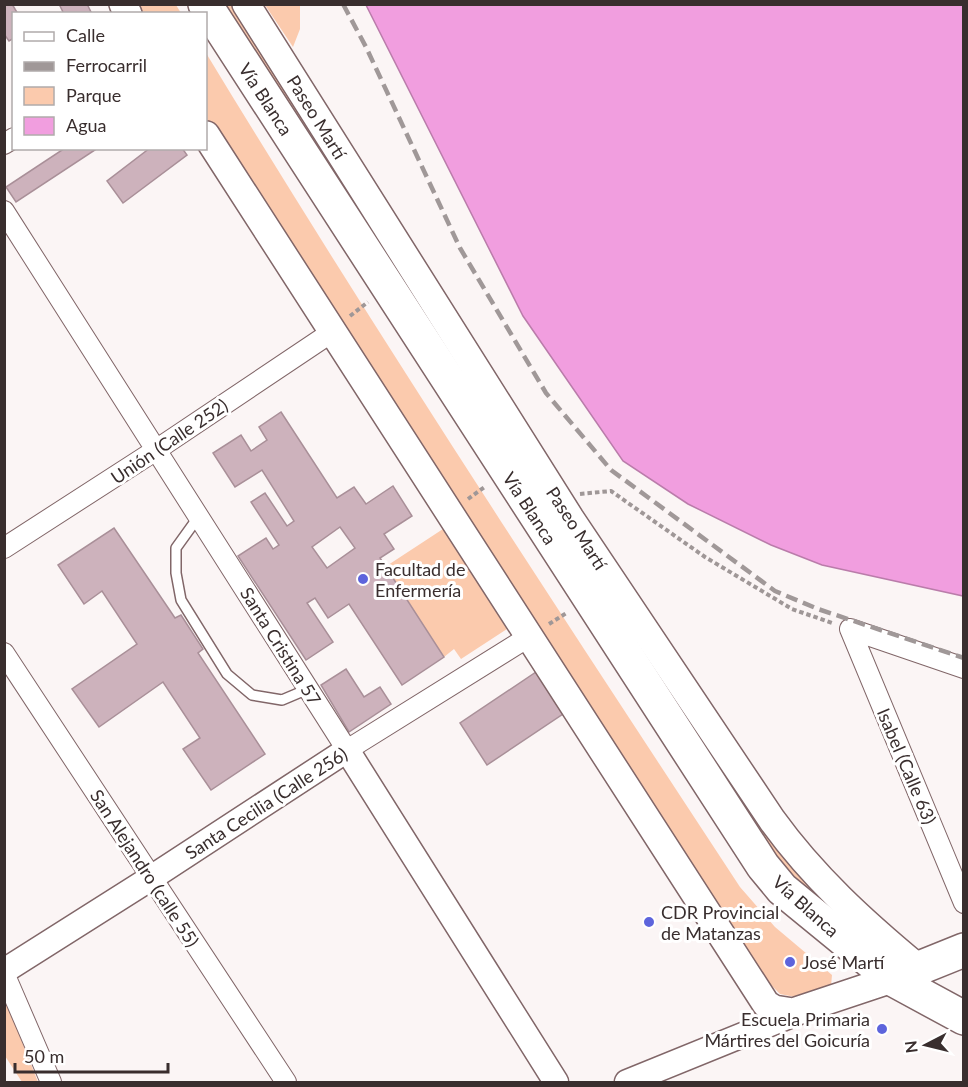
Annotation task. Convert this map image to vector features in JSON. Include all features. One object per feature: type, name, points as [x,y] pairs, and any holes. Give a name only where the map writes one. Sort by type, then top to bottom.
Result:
[{"type":"highway","name":"Vía Blanca","points":[[205,4],[763,866],[782,889],[904,973]]},
{"type":"highway","points":[[904,973],[963,950]]},
{"type":"highway","points":[[904,973],[963,1018]]},
{"type":"highway","name":"Paseo Martí","points":[[904,973],[963,1006]]},
{"type":"main road","name":"Paseo Martí","points":[[246,4],[570,518],[772,820],[819,878],[870,927],[904,973]]},
{"type":"main road","points":[[207,137],[762,999],[774,1009],[793,1012],[807,1009],[904,973]]},
{"type":"street","name":"Santa Cristina 57","points":[[4,211],[556,1083]]},
{"type":"street","name":"Unión (Calle 252)","points":[[4,548],[332,332]]},
{"type":"street","points":[[850,629],[963,668]]},
{"type":"street","name":"Isabel (Calle 63)","points":[[850,629],[963,903]]},
{"type":"street","name":"Santa Cecilia (Calle 256)","points":[[4,972],[347,750],[530,636]]},
{"type":"street","name":"San Alejandro (calle 55)","points":[[4,653],[286,1083]]},
{"type":"street","points":[[4,972],[51,1083]]},
{"type":"street","points":[[627,1083],[807,1009]]},
{"type":"lane","points":[[199,516],[176,548],[176,573],[181,600],[227,674],[252,694],[282,700],[308,689]]},
{"type":"path","points":[[332,332],[387,287]]},
{"type":"path","points":[[449,513],[506,471]]},
{"type":"path","points":[[579,494],[611,491],[705,557],[792,609],[850,629]]},
{"type":"path","points":[[530,636],[589,599]]},
{"type":"green space","points":[[130,5],[176,5],[180,12],[135,12]]},
{"type":"green space","points":[[226,5],[234,5],[837,908],[846,926],[785,876],[391,267]]},
{"type":"green space","points":[[265,5],[300,5],[300,29],[293,47]]},
{"type":"green space","points":[[207,55],[402,368],[740,887],[775,927],[832,975],[831,986],[800,998],[780,994],[756,970],[207,121]]},
{"type":"green space","points":[[443,529],[507,629],[461,659],[454,649],[444,657],[385,567]]},
{"type":"green space","points":[[5,999],[38,1082],[22,1082],[5,1056]]},
{"type":"water","points":[[366,5],[963,5],[963,596],[822,565],[771,545],[688,504],[623,461],[523,316]]},
{"type":"building","points":[[4,4],[12,4],[17,12],[12,12],[12,39],[9,41],[4,34]]},
{"type":"building","points":[[59,4],[87,4],[91,12],[63,12]]},
{"type":"building","points":[[62,150],[95,150],[16,202],[6,187]]},
{"type":"building","points":[[147,150],[183,150],[187,155],[123,203],[107,181]]},
{"type":"building","points":[[281,412],[337,498],[354,487],[366,504],[393,486],[412,516],[384,534],[394,549],[380,558],[444,657],[402,685],[349,604],[328,618],[315,598],[307,603],[333,642],[306,660],[238,556],[266,538],[273,549],[279,545],[251,502],[265,493],[287,526],[294,521],[262,470],[235,487],[213,453],[241,435],[251,451],[267,440],[259,427]],"holes":[[[340,527],[355,548],[327,568],[312,547]]]},
{"type":"building","points":[[114,528],[175,618],[181,615],[203,649],[198,653],[265,754],[211,790],[183,749],[200,738],[163,682],[99,727],[72,689],[137,644],[102,591],[84,604],[58,565]]},
{"type":"building","points":[[346,669],[364,697],[380,687],[391,704],[349,732],[321,685]]},
{"type":"building","points":[[536,672],[563,714],[487,765],[460,723]]},
{"type":"railway","points":[[343,4],[366,47],[460,248],[546,393],[611,470],[775,591],[818,609],[964,658]]},
{"type":"place","name":"Facultad de Enfermería","points":[[363,579]]},
{"type":"place","name":"CDR Provincial de Matanzas","points":[[649,922]]},
{"type":"place","name":"José Martí","points":[[790,962]]},
{"type":"place","name":"Escuela Primaria Mártires del Goicuría","points":[[882,1029]]}]
